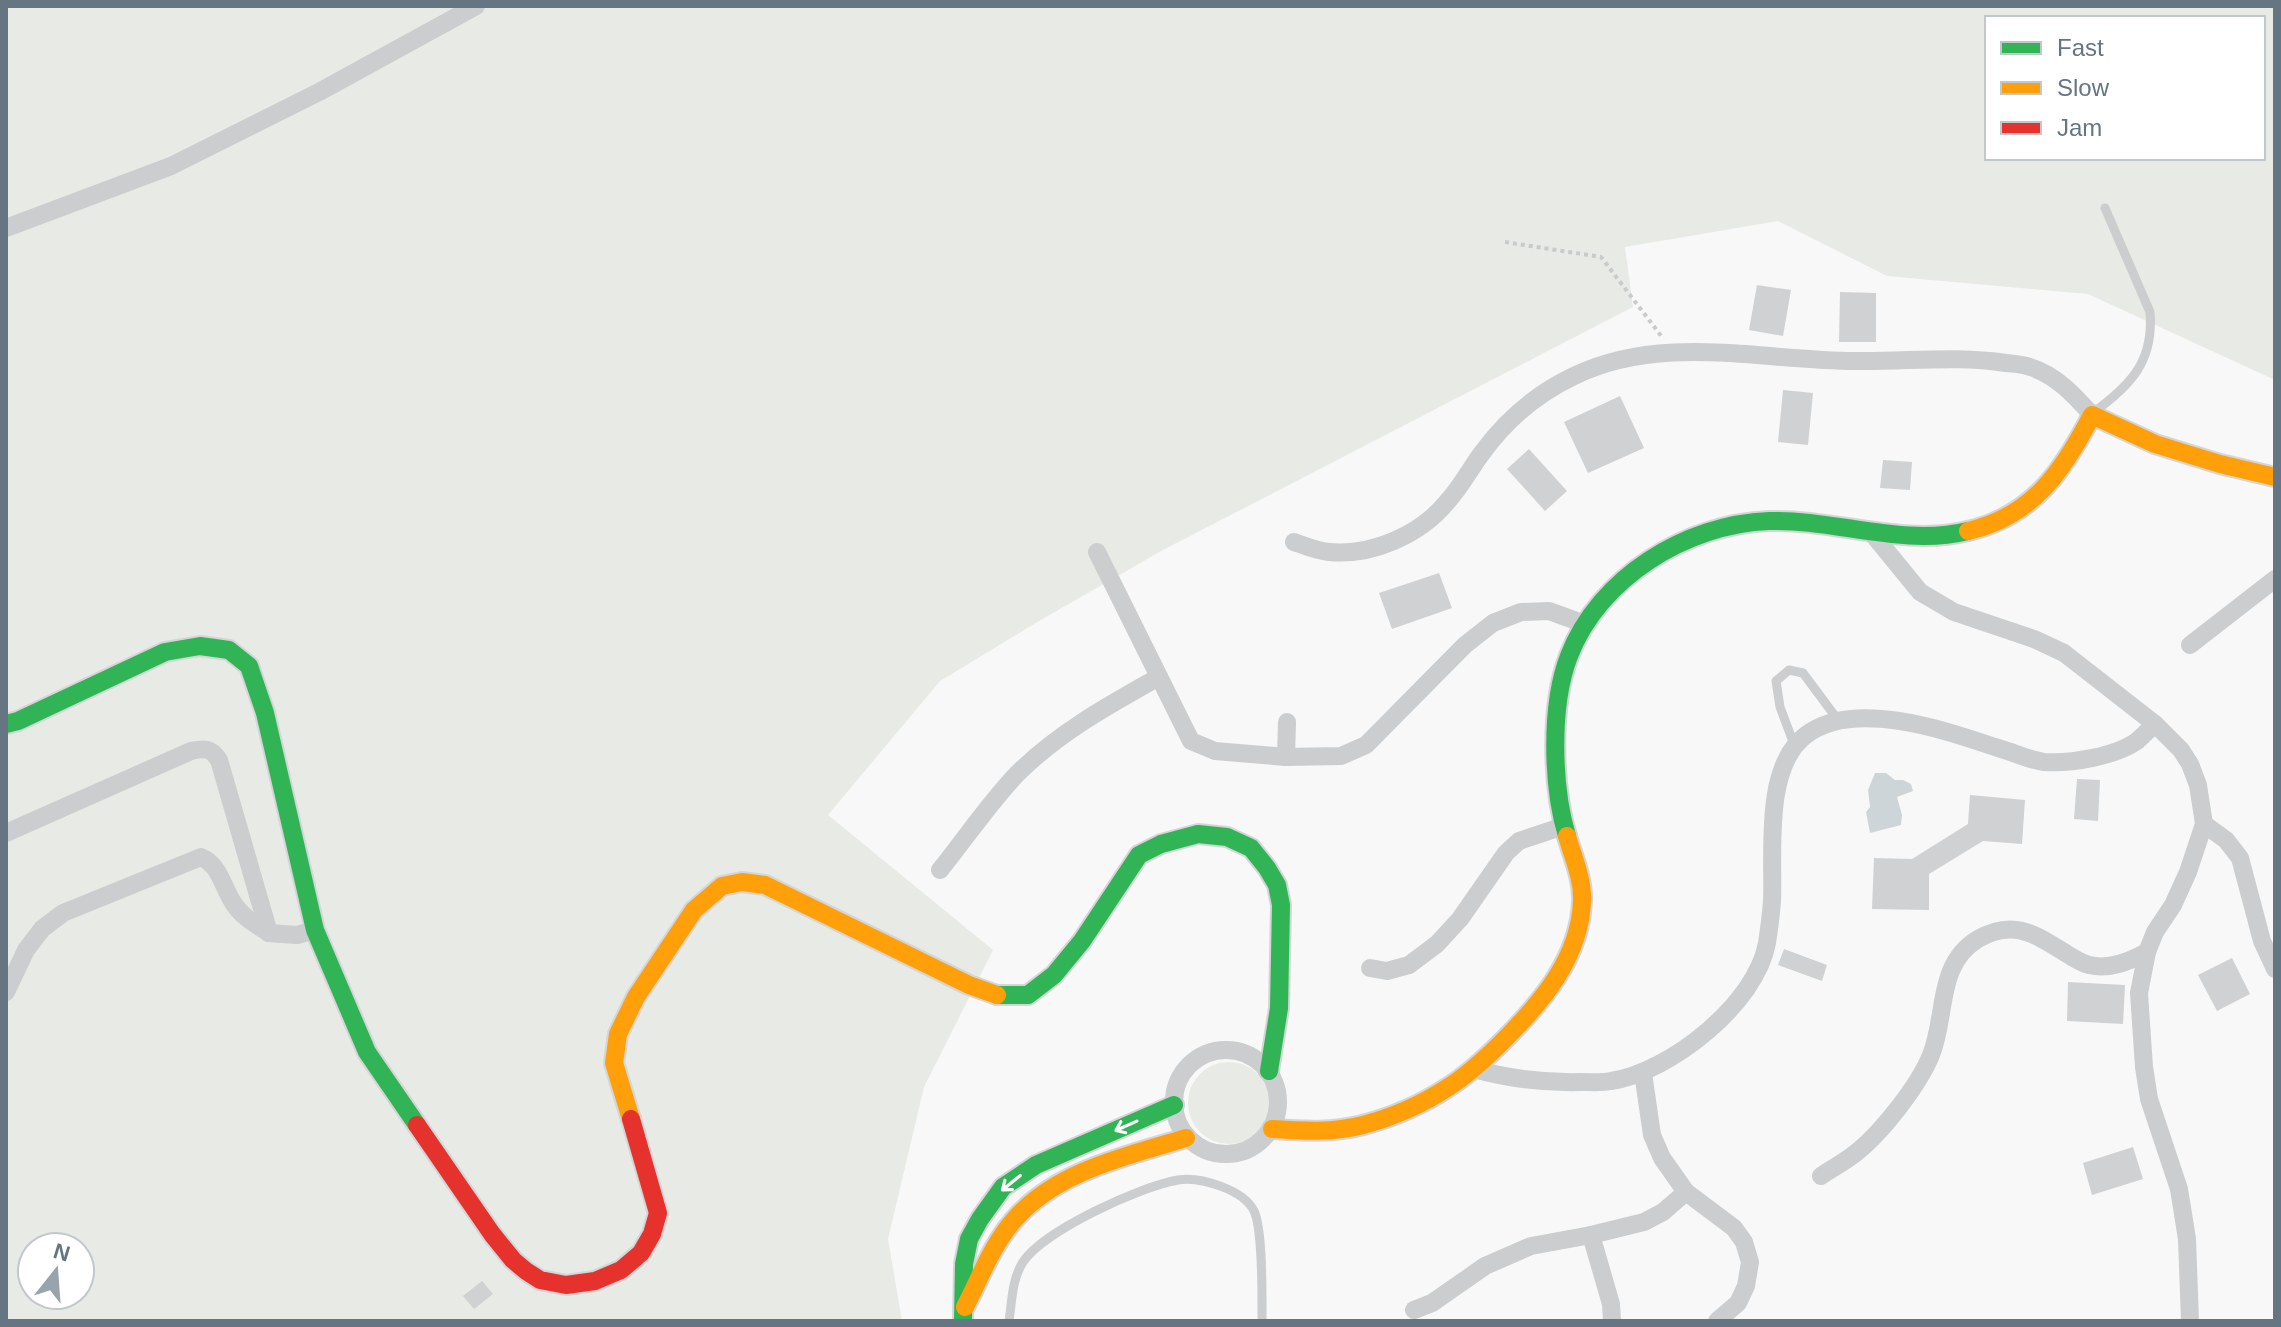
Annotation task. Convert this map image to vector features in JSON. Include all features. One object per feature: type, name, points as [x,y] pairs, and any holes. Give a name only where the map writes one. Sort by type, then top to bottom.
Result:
[{"type":"street","points":[[6,228],[171,166],[319,92],[476,6]]},
{"type":"street","points":[[1294,542],[1329,552],[1388,545],[1419,527],[1445,505],[1482,452],[1540,395],[1576,375],[1619,359],[1699,351],[1854,362],[1965,359],[2030,367],[2061,382],[2092,415],[2155,444],[2193,457],[2275,477]]},
{"type":"street","points":[[1272,1129],[1342,1130],[1430,1098],[1474,1069],[1536,1008],[1558,980],[1574,941],[1582,903],[1579,873],[1559,800],[1555,742],[1557,693],[1568,658],[1585,624],[1619,584],[1652,557],[1696,535],[1739,523],[1798,522],[1871,532],[1942,536],[1989,526],[2014,514],[2038,494],[2067,461],[2092,415]]},
{"type":"street","points":[[1871,532],[1920,592],[1954,612],[2034,639],[2064,653],[2155,724],[2181,750],[2190,764],[2198,785],[2204,824],[2188,872],[2147,952],[2139,993],[2149,1099],[2179,1189],[2187,1239],[2190,1321]]},
{"type":"street","points":[[1097,552],[1191,741],[1215,751],[1286,757],[1341,756],[1366,745],[1455,655],[1493,623],[1521,612],[1549,611],[1585,624]]},
{"type":"street","points":[[2190,645],[2275,579]]},
{"type":"street","points":[[6,724],[165,652],[200,646],[229,650],[249,666],[265,713],[315,930],[367,1052],[511,1258],[529,1274],[560,1286],[580,1286],[625,1267],[640,1254],[655,1230],[658,1213],[614,1063],[618,1034],[636,997],[694,910],[722,886],[742,882],[765,885],[969,985],[997,995],[1028,995],[1054,975],[1082,941],[1139,855],[1161,844],[1198,834],[1227,837],[1251,848],[1267,868],[1277,885],[1281,905],[1279,1008],[1269,1071]]},
{"type":"street","points":[[940,870],[1016,775],[1046,748],[1092,715],[1159,677]]},
{"type":"street","points":[[1474,1069],[1526,1081],[1610,1082],[1643,1073],[1716,1025],[1755,975],[1766,948],[1772,903],[1772,825],[1778,781],[1795,747],[1807,734],[1838,720],[1871,718],[1937,728],[2043,762],[2092,759],[2136,742],[2155,724]]},
{"type":"street","points":[[1286,757],[1287,722]]},
{"type":"street","points":[[6,833],[203,748],[213,752],[219,760],[269,933]]},
{"type":"street","points":[[2204,824],[2226,840],[2240,858],[2262,941],[2275,969]]},
{"type":"street","points":[[1370,968],[1387,971],[1409,965],[1437,944],[1460,919],[1506,853],[1519,841],[1564,826]]},
{"type":"street","points":[[6,992],[26,950],[42,929],[63,913],[201,857],[211,862],[234,905],[269,933],[297,935],[315,930]]},
{"type":"street","points":[[1821,1176],[1858,1151],[1877,1133],[1918,1079],[1931,1054],[1947,979],[1957,958],[1974,942],[1993,931],[2015,929],[2037,935],[2092,966],[2128,962],[2147,952]]},
{"type":"street","points":[[1214,1051],[1238,1051],[1260,1062],[1269,1071],[1277,1089],[1279,1110],[1272,1129],[1264,1139],[1244,1152],[1232,1154],[1208,1151],[1186,1138],[1174,1105],[1178,1081],[1184,1071],[1214,1051]]},
{"type":"street","points":[[1643,1073],[1652,1135],[1662,1158],[1686,1192],[1734,1228],[1744,1242],[1750,1262],[1743,1307],[1717,1321]]},
{"type":"street","points":[[963,1316],[964,1264],[969,1239],[1003,1187],[1036,1165],[1174,1105]]},
{"type":"street","points":[[963,1316],[1002,1238],[1015,1219],[1039,1196],[1063,1182],[1128,1156],[1186,1138]]},
{"type":"street","points":[[1414,1310],[1432,1303],[1485,1266],[1531,1246],[1644,1222],[1663,1212],[1686,1192]]},
{"type":"street","points":[[1591,1235],[1611,1304],[1612,1321]]},
{"type":"lane","points":[[2092,415],[2119,394],[2143,364],[2151,327],[2150,312],[2105,208]]},
{"type":"lane","points":[[1795,747],[1780,707],[1776,681],[1789,670],[1803,673],[1838,720]]},
{"type":"lane","points":[[1009,1321],[1017,1274],[1024,1260],[1039,1244],[1120,1199],[1151,1186],[1181,1179],[1228,1189],[1243,1198],[1254,1211],[1259,1232],[1262,1321]]},
{"type":"path","points":[[1505,242],[1601,257],[1675,354]]},
{"type":"shaded area","points":[[6,6],[2275,6],[2275,380],[2088,294],[1887,276],[1778,221],[1625,247],[1633,307],[1163,550],[940,681],[828,815],[993,950],[924,1087],[888,1239],[902,1321],[6,1321]]},
{"type":"shaded area","points":[[1875,773],[1886,773],[1895,780],[1903,780],[1911,784],[1913,791],[1897,797],[1902,815],[1901,825],[1870,833],[1866,812],[1870,807],[1868,790]]},
{"type":"shaded area","points":[[1229,1062],[1245,1065],[1258,1074],[1267,1087],[1270,1103],[1267,1119],[1258,1132],[1245,1141],[1229,1144],[1213,1141],[1200,1132],[1191,1119],[1188,1103],[1191,1087],[1200,1074],[1213,1065]]},
{"type":"building","points":[[1757,285],[1791,290],[1783,336],[1749,330]]},
{"type":"building","points":[[1840,292],[1876,293],[1876,342],[1839,342]]},
{"type":"building","points":[[1783,390],[1813,393],[1808,445],[1778,442]]},
{"type":"building","points":[[1620,396],[1644,448],[1588,473],[1564,422]]},
{"type":"building","points":[[1529,449],[1567,491],[1545,511],[1507,469]]},
{"type":"building","points":[[1883,460],[1912,462],[1910,490],[1880,488]]},
{"type":"building","points":[[1439,573],[1452,608],[1392,629],[1379,593]]},
{"type":"building","points":[[2077,779],[2100,780],[2098,821],[2074,819]]},
{"type":"building","points":[[1970,795],[2025,800],[2022,844],[1983,841],[1929,874],[1929,910],[1872,909],[1874,858],[1912,859],[1968,824]]},
{"type":"building","points":[[1784,949],[1827,965],[1822,981],[1778,965]]},
{"type":"building","points":[[2232,958],[2250,994],[2217,1011],[2198,975]]},
{"type":"building","points":[[2068,982],[2125,985],[2123,1024],[2067,1021]]},
{"type":"building","points":[[2133,1147],[2143,1179],[2092,1195],[2083,1163]]},
{"type":"building","points":[[482,1281],[493,1294],[474,1309],[463,1296]]},
{"type":"traffic: fast","points":[[1567,836],[1558,794],[1555,746],[1563,676],[1583,628],[1601,602],[1649,560],[1707,532],[1738,524],[1769,521],[1919,536],[1968,531]]},
{"type":"traffic: fast","points":[[6,724],[165,652],[200,646],[229,650],[249,666],[265,713],[315,930],[367,1052],[417,1125]]},
{"type":"traffic: fast","points":[[997,995],[1028,995],[1054,975],[1082,941],[1139,855],[1161,844],[1198,834],[1227,837],[1251,848],[1267,868],[1277,885],[1281,905],[1279,1008],[1269,1071]]},
{"type":"traffic: fast","points":[[963,1321],[964,1264],[969,1239],[1003,1187],[1036,1165],[1174,1105]]},
{"type":"traffic: slow","points":[[1968,531],[2011,514],[2044,488],[2070,455],[2092,415],[2155,444],[2275,477]]},
{"type":"traffic: slow","points":[[1272,1129],[1340,1129],[1396,1114],[1455,1083],[1503,1041],[1544,995],[1574,942],[1580,922],[1582,893],[1567,836]]},
{"type":"traffic: slow","points":[[631,1119],[614,1063],[618,1034],[636,997],[694,910],[722,886],[742,882],[765,885],[969,985],[997,995]]},
{"type":"traffic: slow","points":[[965,1307],[999,1240],[1031,1203],[1050,1189],[1094,1167],[1186,1138]]},
{"type":"traffic: jam","points":[[417,1125],[513,1260],[540,1280],[566,1285],[595,1281],[621,1270],[641,1253],[652,1234],[658,1213],[631,1119]]}]
